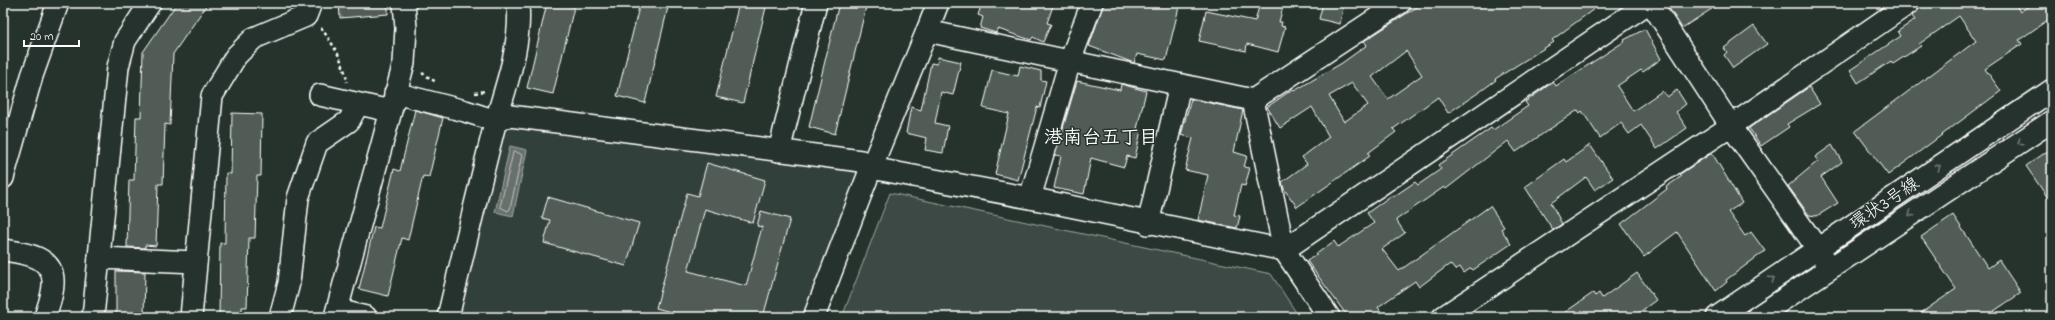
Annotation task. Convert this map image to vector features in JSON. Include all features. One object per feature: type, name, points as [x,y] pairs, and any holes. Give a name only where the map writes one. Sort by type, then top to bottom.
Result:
[{"type":"street","points":[[3,178],[32,76],[58,3]]},
{"type":"street","points":[[93,317],[118,67],[125,41],[150,3]]},
{"type":"street","points":[[366,317],[336,313],[404,62],[406,28],[404,3]]},
{"type":"street","points":[[448,317],[496,122],[509,79],[515,52],[519,13],[518,3]]},
{"type":"street","points":[[779,151],[816,3]]},
{"type":"street","points":[[814,317],[871,168],[938,3]]},
{"type":"street","points":[[1030,198],[1070,61],[1092,3]]},
{"type":"street","points":[[320,95],[354,103],[392,102],[465,111],[496,122],[510,116],[861,161],[871,168],[1030,198],[1148,224],[1284,250],[1649,3],[1731,126],[1831,268]]},
{"type":"street","points":[[1443,317],[1731,126],[1909,3]]},
{"type":"street","points":[[927,31],[1253,100],[1392,5]]},
{"type":"street","points":[[191,317],[212,96],[236,56],[254,38],[306,16],[310,7]]},
{"type":"street","points":[[1148,224],[1180,85]]},
{"type":"street","name":"環状3号線","points":[[1717,317],[2052,90]]},
{"type":"street","points":[[1253,100],[1284,250],[1329,317]]},
{"type":"street","points":[[280,317],[289,283],[298,198],[317,143],[349,121],[354,103]]},
{"type":"street","name":"環状3号線","points":[[1760,316],[2052,121]]},
{"type":"street","points":[[3,250],[23,252],[42,260],[51,269],[54,284],[45,317]]},
{"type":"street","points":[[99,258],[196,262]]},
{"type":"street","points":[[1749,295],[1760,316]]},
{"type":"path","points":[[310,7],[336,47],[346,72],[354,103]]},
{"type":"path","points":[[471,94],[490,90],[509,79]]},
{"type":"shaded area","points":[[505,124],[854,165],[859,175],[803,317],[456,317]]},
{"type":"shaded area","points":[[890,193],[1271,274],[1299,317],[842,317]]},
{"type":"water","points":[[510,146],[527,150],[513,216],[495,212]]},
{"type":"building","points":[[177,3],[208,3],[173,54],[170,125],[165,124],[163,184],[158,184],[156,246],[145,245],[145,248],[127,247],[129,180],[134,180],[136,117],[141,117],[143,52]]},
{"type":"building","points":[[339,3],[388,3],[388,14],[340,18]]},
{"type":"building","points":[[547,3],[575,3],[553,94],[527,88]]},
{"type":"building","points":[[640,3],[669,3],[645,103],[617,96]]},
{"type":"building","points":[[739,3],[767,3],[743,103],[716,97]]},
{"type":"building","points":[[839,3],[867,3],[835,134],[809,127]]},
{"type":"building","points":[[982,3],[1054,3],[1047,23],[1051,24],[1043,42],[1033,37],[1031,40],[998,29],[996,33],[980,28],[983,17],[978,15]]},
{"type":"building","points":[[1104,3],[1180,3],[1166,60],[1137,54],[1134,63],[1089,46]]},
{"type":"building","points":[[1260,3],[1284,3],[1279,22],[1282,22],[1281,26],[1285,27],[1278,52],[1247,44],[1246,51],[1199,41],[1206,11],[1255,21]]},
{"type":"building","points":[[1323,3],[1344,3],[1340,24],[1319,19]]},
{"type":"building","points":[[1423,3],[1602,3],[1552,40],[1554,42],[1495,79],[1496,80],[1481,91],[1448,113],[1438,97],[1393,129],[1396,132],[1368,153],[1370,156],[1297,207],[1284,189],[1282,182],[1307,164],[1302,157],[1329,137],[1312,107],[1280,128],[1267,107],[1293,89],[1294,91],[1342,63],[1367,45],[1364,41]],"holes":[[[1406,51],[1422,75],[1388,99],[1372,77]],[[1352,83],[1368,105],[1344,122],[1329,96]]]},
{"type":"building","points":[[1677,3],[1721,3],[1682,28],[1669,8]]},
{"type":"building","points":[[1921,3],[2015,3],[2020,12],[2033,3],[2052,3],[2052,17],[2019,40],[2022,44],[1985,69],[2001,91],[1888,175],[1855,131],[1976,41],[1959,16],[1919,44],[1921,46],[1893,64],[1891,61],[1858,83],[1850,70],[1901,36],[1898,31],[1915,20],[1912,16],[1920,8]]},
{"type":"building","points":[[1754,26],[1767,44],[1733,68],[1724,55],[1727,52],[1724,48]]},
{"type":"building","points":[[1645,29],[1661,59],[1643,72],[1641,70],[1617,86],[1633,111],[1662,91],[1667,97],[1677,90],[1686,104],[1676,112],[1687,128],[1657,149],[1641,125],[1629,134],[1621,123],[1600,138],[1582,111],[1580,113],[1578,110],[1516,152],[1508,141],[1446,189],[1444,187],[1396,220],[1405,233],[1382,249],[1399,271],[1490,206],[1504,227],[1501,229],[1511,244],[1473,270],[1471,268],[1464,273],[1460,267],[1455,270],[1450,264],[1419,287],[1415,281],[1378,307],[1381,312],[1373,317],[1348,317],[1307,261],[1334,241],[1338,247],[1374,223],[1367,213],[1392,195],[1393,197],[1415,182],[1418,185],[1441,169],[1438,165],[1491,128],[1493,130],[1528,106],[1525,102],[1553,82],[1556,86],[1625,41],[1624,40]]},
{"type":"building","points":[[938,57],[961,62],[953,95],[941,92],[935,123],[948,126],[943,153],[925,150],[927,138],[906,133],[911,107],[921,110],[931,63],[937,64]]},
{"type":"building","points":[[1020,66],[1041,71],[1041,80],[1046,81],[1040,108],[1037,107],[1018,180],[995,174],[1009,114],[983,108],[992,70],[1018,76]]},
{"type":"building","points":[[1077,81],[1120,90],[1121,84],[1146,91],[1137,129],[1141,130],[1135,158],[1127,156],[1124,167],[1091,158],[1084,194],[1054,188],[1061,156],[1055,155]]},
{"type":"building","points":[[1809,87],[1820,104],[1787,124],[1789,127],[1761,146],[1749,128]]},
{"type":"building","points":[[1191,99],[1243,110],[1234,152],[1247,156],[1244,167],[1250,168],[1245,186],[1241,185],[1234,215],[1240,216],[1237,228],[1198,220],[1208,175],[1185,170],[1193,138],[1181,135]]},
{"type":"building","points":[[415,110],[443,118],[429,177],[423,176],[408,240],[402,238],[388,296],[359,289],[374,227],[380,228],[394,169],[400,171]]},
{"type":"building","points":[[232,113],[262,114],[261,176],[257,176],[255,238],[249,238],[247,307],[242,307],[242,317],[219,317],[220,243],[225,243],[226,173],[231,174]]},
{"type":"building","points":[[1590,145],[1613,178],[1595,190],[1586,177],[1551,203],[1562,224],[1553,230],[1525,187],[1564,159],[1566,162]]},
{"type":"building","points":[[1832,145],[1842,162],[1821,177],[1838,203],[1817,216],[1809,215],[1788,186],[1818,161],[1815,157]]},
{"type":"building","points":[[2052,148],[2052,204],[2026,166]]},
{"type":"building","points":[[1712,153],[1742,203],[1728,212],[1745,236],[1751,232],[1765,251],[1726,280],[1727,282],[1716,291],[1677,232],[1644,257],[1621,224],[1667,189],[1666,187],[1682,176],[1680,174]]},
{"type":"building","points":[[707,163],[765,180],[753,223],[705,209],[688,271],[746,286],[762,227],[757,226],[761,211],[790,219],[763,317],[689,317],[656,308],[687,193],[698,196]]},
{"type":"building","points":[[548,197],[639,223],[626,266],[544,243],[550,220],[542,218]]},
{"type":"building","points":[[1953,215],[1988,268],[1999,260],[2021,293],[1985,317],[1915,317],[1956,289],[1921,237]]},
{"type":"building","points":[[116,271],[145,272],[144,317],[116,317]]},
{"type":"building","points":[[1637,273],[1656,300],[1633,317],[1558,317],[1593,293],[1595,296],[1599,293],[1602,298]]},
{"type":"district","name":"港南台五丁目","points":[[1101,136]]}]
